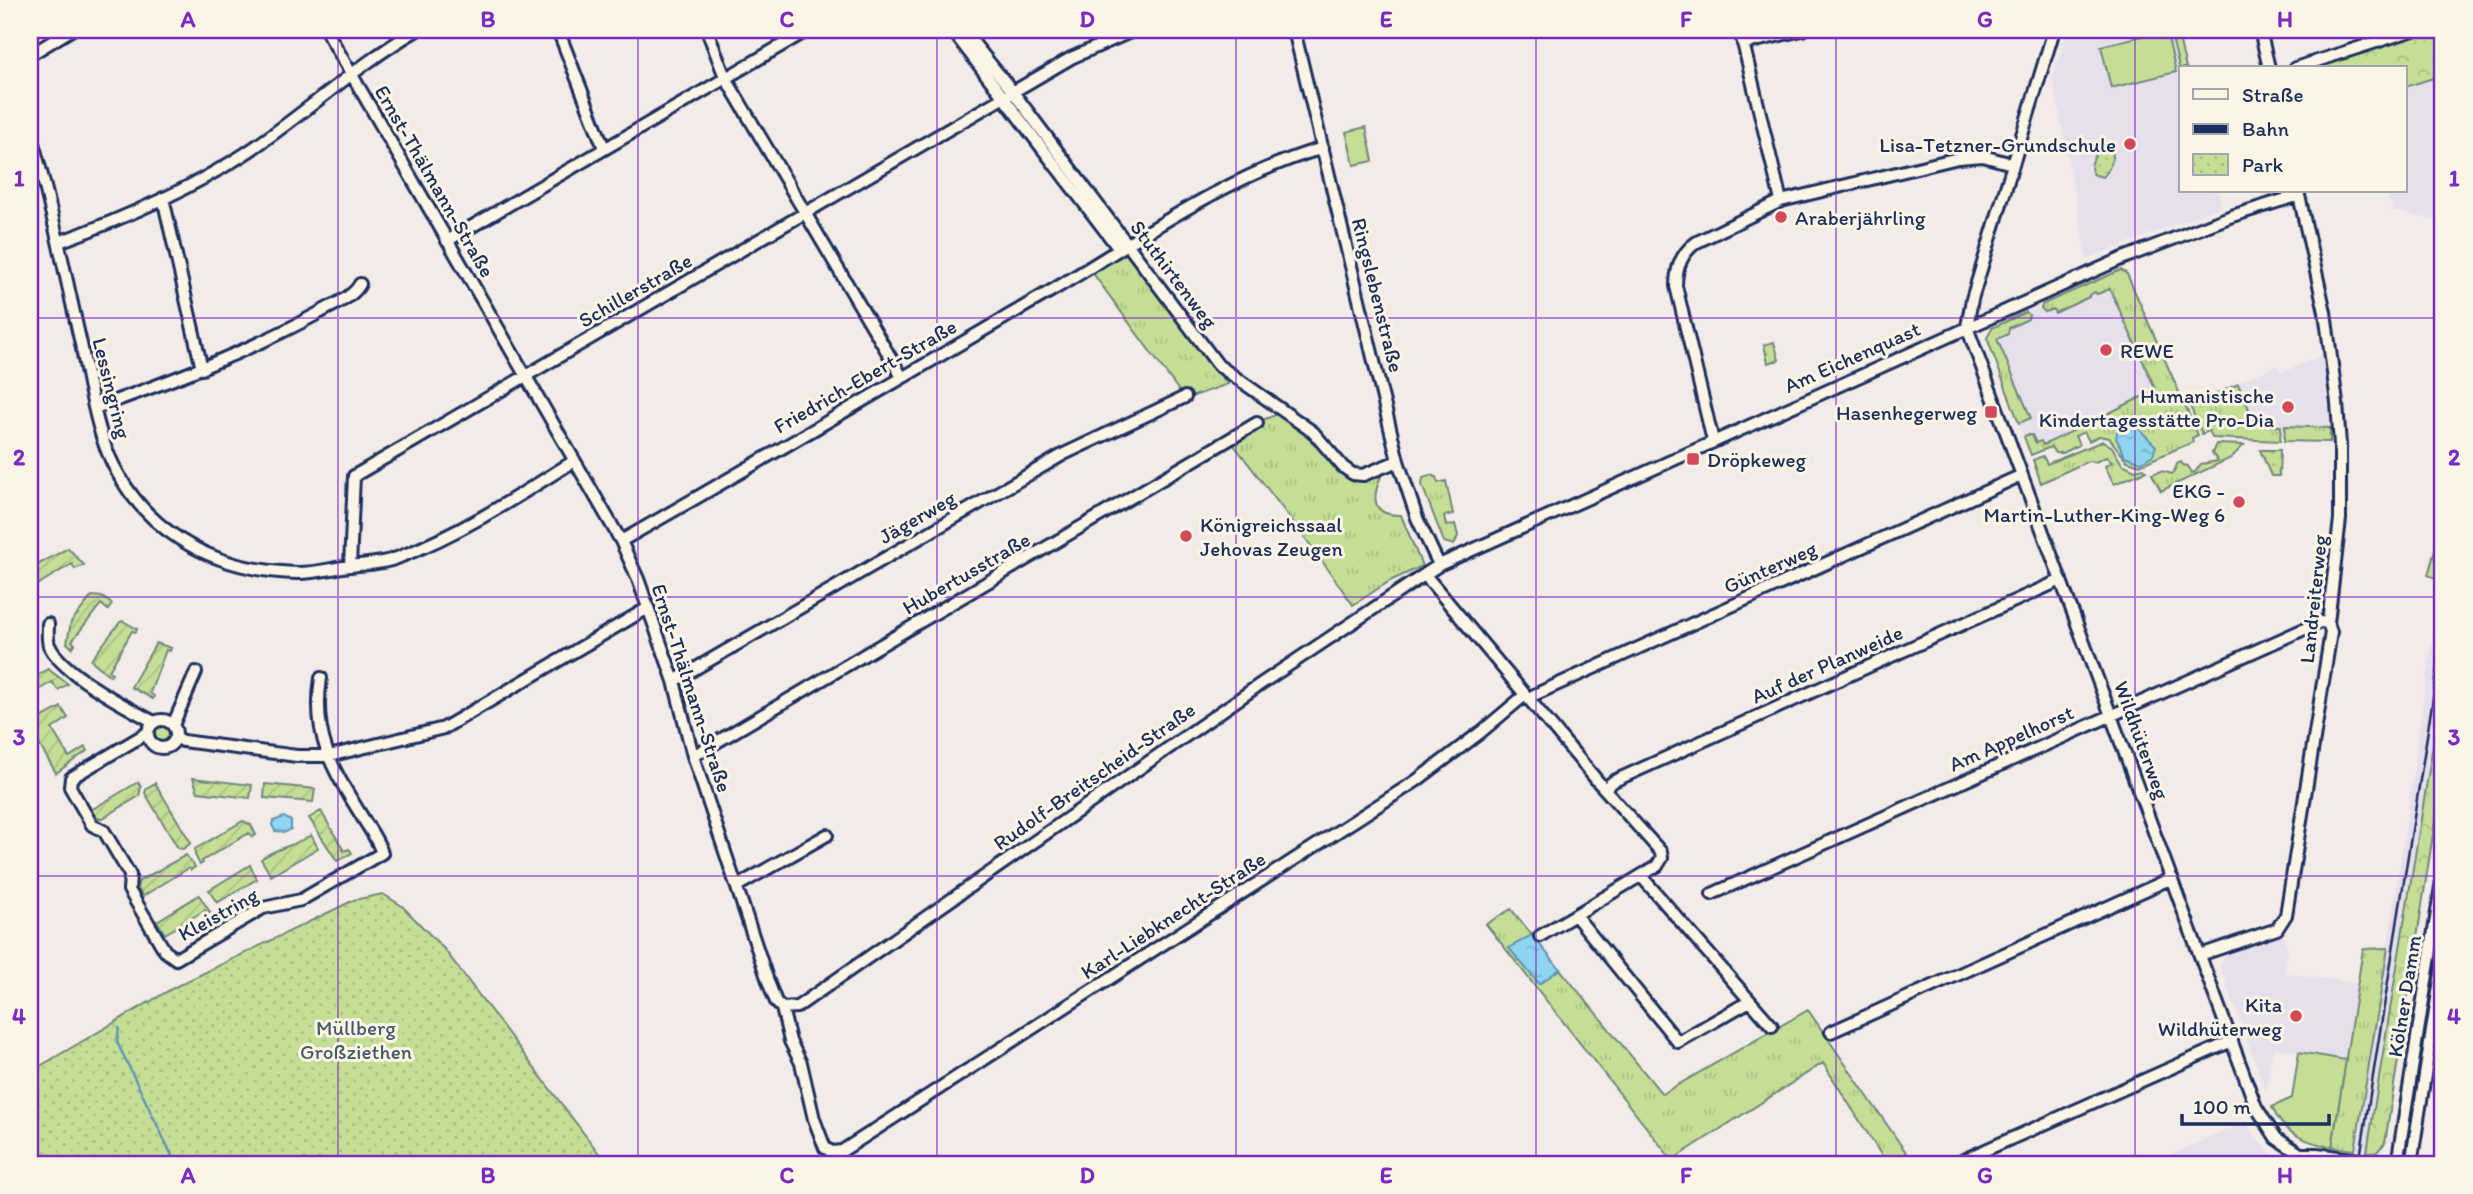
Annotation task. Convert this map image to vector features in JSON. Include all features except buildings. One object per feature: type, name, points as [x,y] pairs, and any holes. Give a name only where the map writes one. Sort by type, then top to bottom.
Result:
[{"type":"street","points":[[30,55],[71,30]]},
{"type":"street","name":"Ernst-Thälmann-Straße","points":[[326,30],[621,541],[674,681],[693,756],[776,1002],[782,1008],[814,1119],[825,1148],[832,1152],[833,1164]]},
{"type":"street","points":[[59,242],[123,218],[242,155],[300,115],[351,74],[417,30]]},
{"type":"street","points":[[558,30],[604,148]]},
{"type":"street","points":[[707,30],[725,77],[902,377]]},
{"type":"street","points":[[447,241],[808,30]]},
{"type":"street","points":[[952,30],[1009,94]]},
{"type":"street","name":"Stuthirtenweg","points":[[963,30],[1123,246],[1218,365],[1313,432],[1343,467],[1353,474],[1363,475],[1398,461]]},
{"type":"street","name":"Schillerstraße","points":[[349,566],[354,476],[1071,58],[1135,30]]},
{"type":"street","name":"Ringslebenstraße","points":[[1294,30],[1398,461],[1417,518],[1439,565]]},
{"type":"street","points":[[1740,30],[1781,201]]},
{"type":"street","points":[[1743,44],[1802,30]]},
{"type":"street","points":[[1967,327],[1970,306],[2054,30]]},
{"type":"street","points":[[2260,30],[2269,66]]},
{"type":"street","points":[[2301,66],[2414,30]]},
{"type":"street","name":"Lessingring","points":[[30,133],[59,242],[103,442],[130,492],[153,521],[178,538],[208,554],[248,567],[273,571],[321,572],[370,565],[396,559],[448,537],[574,461]]},
{"type":"street","name":"Friedrich-Ebert-Straße","points":[[621,541],[1123,246],[1251,176],[1288,159],[1323,148]]},
{"type":"street","points":[[1713,441],[1676,286],[1677,271],[1685,252],[1697,242],[1781,201],[1958,158],[1983,156],[2012,164]]},
{"type":"street","name":"Am Eichenquast","points":[[1427,574],[1439,565],[2121,258],[2298,193]]},
{"type":"street","name":"Landreiterweg","points":[[2200,955],[2277,929],[2283,923],[2332,632],[2328,623],[2340,529],[2340,444],[2334,365],[2298,193]]},
{"type":"street","points":[[163,198],[202,369]]},
{"type":"street","points":[[95,408],[202,369],[275,336],[337,303],[358,289],[360,284]]},
{"type":"street","name":"Wildhüterweg","points":[[1967,327],[2256,1107],[2276,1138],[2315,1164]]},
{"type":"street","name":"Jägerweg","points":[[674,681],[1064,454],[1185,397]]},
{"type":"street","name":"Hubertusstraße","points":[[693,756],[1257,423]]},
{"type":"street","name":"Günterweg","points":[[1529,695],[2022,475]]},
{"type":"street","points":[[1427,574],[1600,784],[1658,847],[1662,858],[1657,866],[1539,936]]},
{"type":"street","name":"Rudolf-Breitscheid-Straße","points":[[782,1008],[797,1007],[1259,685],[1427,574]]},
{"type":"street","name":"Auf der Planweide","points":[[1609,785],[1614,780],[2061,580]]},
{"type":"street","points":[[196,672],[173,725],[176,737],[183,741],[297,756],[329,756],[444,728],[648,608]]},
{"type":"street","name":"Am Appelhorst","points":[[1712,894],[2320,622],[2328,623]]},
{"type":"street","points":[[48,624],[48,643],[59,661],[123,705],[154,722]]},
{"type":"street","name":"Kleistring","points":[[147,733],[71,778],[69,787],[92,825],[104,831],[130,875],[129,890],[165,950],[176,959],[264,908],[301,900],[382,853],[336,774],[320,732],[317,703],[321,678]]},
{"type":"street","name":"Karl-Liebknecht-Straße","points":[[832,1152],[842,1151],[860,1140],[1416,782],[1529,695]]},
{"type":"street","points":[[173,725],[164,719],[154,722],[147,733],[150,743],[160,748],[170,746],[176,737]]},
{"type":"street","points":[[737,886],[827,835]]},
{"type":"street","name":"Kölner Damm","points":[[2397,1164],[2443,874]]},
{"type":"street","points":[[1641,876],[1772,1026]]},
{"type":"street","points":[[1831,1032],[2172,878]]},
{"type":"street","points":[[1575,915],[1678,1042],[1750,1001]]},
{"type":"street","name":"Kölner Damm","points":[[2411,1164],[2440,1000],[2443,961]]},
{"type":"street","points":[[2424,998],[2440,1000]]},
{"type":"street","points":[[1954,1164],[2232,1041]]},
{"type":"street","points":[[2299,1154],[2386,1164]]},
{"type":"shaded area","points":[[2068,30],[2178,30],[2187,66],[2179,66],[2179,192],[2218,192],[2221,206],[2087,259],[2053,79]]},
{"type":"shaded area","points":[[2443,75],[2443,222],[2393,211],[2386,192],[2406,192],[2406,87]]},
{"type":"shaded area","points":[[2110,275],[2162,392],[2029,451],[1987,338],[1992,328]]},
{"type":"shaded area","name":"Humanistische Kindertagesstätte Pro-Dia","points":[[2323,355],[2330,428],[2256,425],[2237,383],[2278,365],[2281,373]]},
{"type":"shaded area","points":[[2443,605],[2443,683],[2367,1152],[2355,1150],[2388,948],[2431,649]]},
{"type":"shaded area","name":"Kita Wildhüterweg","points":[[2283,935],[2288,949],[2285,973],[2358,984],[2346,1060],[2273,1048],[2266,1091],[2220,966],[2225,956]]},
{"type":"shaded area","points":[[2246,1121],[2252,1133],[2271,1154],[2262,1164],[2150,1164]]},
{"type":"green space","points":[[2166,30],[2176,72],[2111,88],[2101,46]]},
{"type":"green space","points":[[2170,30],[2177,30],[2186,66],[2179,67]]},
{"type":"green space","points":[[2429,30],[2443,30],[2443,75],[2406,87],[2406,66],[2321,66]]},
{"type":"green space","points":[[1366,127],[1373,161],[1354,165],[1346,132]]},
{"type":"green space","points":[[2108,144],[2113,149],[2109,168],[2103,177],[2095,175],[2091,168],[2096,154],[2094,148]]},
{"type":"green space","points":[[1130,251],[1211,365],[1228,384],[1185,399],[1092,272]]},
{"type":"green space","points":[[2121,270],[2127,274],[2198,435],[2192,438],[2193,442],[2140,465],[2127,461],[2109,438],[2099,436],[2089,441],[2084,432],[2075,436],[2079,445],[2063,453],[2055,453],[2051,447],[2031,455],[2024,437],[2026,435],[2032,435],[2036,443],[2041,441],[2043,445],[2156,390],[2110,289],[2097,294],[2095,292],[2055,313],[2053,309],[2045,312],[2041,308],[2043,304]]},
{"type":"green space","points":[[2026,312],[2028,319],[2009,328],[2008,334],[1997,339],[2031,418],[2019,423],[1987,338],[1992,328]]},
{"type":"green space","points":[[1774,342],[1779,360],[1768,363],[1764,345]]},
{"type":"green space","points":[[2238,384],[2256,425],[2281,426],[2280,441],[2213,438],[2209,431],[2202,434],[2190,406]]},
{"type":"green space","points":[[1283,412],[1308,430],[1353,482],[1382,474],[1376,490],[1376,503],[1384,512],[1401,515],[1422,566],[1390,581],[1353,605],[1231,441],[1260,421]]},
{"type":"green space","points":[[2285,426],[2330,428],[2330,442],[2284,441]]},
{"type":"green space","points":[[2103,441],[2112,447],[2122,464],[2135,470],[2144,468],[2146,471],[2114,484],[2105,466],[2112,462],[2106,457],[2095,462],[2088,461],[2041,483],[2033,460],[2043,456],[2047,464]]},
{"type":"green space","points":[[2216,444],[2244,445],[2231,458],[2161,491],[2152,474],[2161,471],[2173,474],[2177,464],[2181,462],[2188,466],[2191,473],[2195,472],[2201,464],[2218,461],[2212,453]]},
{"type":"green space","points":[[2260,450],[2280,450],[2279,476],[2271,476]]},
{"type":"green space","points":[[1432,475],[1438,483],[1446,481],[1453,514],[1444,516],[1446,526],[1455,524],[1458,536],[1454,545],[1444,542],[1422,485],[1423,478]]},
{"type":"green space","points":[[30,502],[36,564],[30,568]]},
{"type":"green space","points":[[2443,521],[2443,581],[2428,575]]},
{"type":"green space","points":[[68,548],[84,565],[75,569],[72,564],[30,589],[30,569]]},
{"type":"green space","points":[[92,596],[102,597],[112,604],[108,610],[101,604],[72,641],[75,644],[72,648],[67,643],[71,622]]},
{"type":"green space","points":[[123,621],[137,629],[136,632],[132,631],[109,671],[112,673],[110,676],[91,660]]},
{"type":"green space","points":[[156,643],[171,648],[170,651],[166,650],[150,693],[154,696],[153,699],[131,687]]},
{"type":"green space","points":[[48,669],[68,684],[58,690],[52,682],[30,695],[30,672],[33,670],[37,675]]},
{"type":"green space","points":[[2443,683],[2443,770],[2385,1143],[2376,1153],[2367,1152]]},
{"type":"green space","points":[[61,707],[68,718],[52,729],[69,757],[85,747],[87,751],[56,773],[30,729],[30,724]]},
{"type":"green space","points":[[159,726],[165,726],[170,734],[168,740],[159,742],[154,737],[154,731]]},
{"type":"green space","points":[[193,778],[252,785],[250,798],[198,792]]},
{"type":"green space","points":[[138,782],[141,787],[139,796],[103,818],[96,818],[91,810]]},
{"type":"green space","points":[[155,783],[191,843],[183,849],[178,848],[145,793],[147,788]]},
{"type":"green space","points":[[265,784],[315,789],[313,802],[264,798]]},
{"type":"green space","points":[[321,811],[344,851],[349,849],[352,853],[337,861],[309,818]]},
{"type":"green space","points":[[243,821],[251,825],[256,835],[252,837],[249,833],[202,861],[200,865],[195,849]]},
{"type":"green space","points":[[311,835],[318,848],[271,876],[261,859]]},
{"type":"green space","points":[[186,855],[195,867],[143,896],[137,888],[139,881]]},
{"type":"green space","points":[[250,865],[257,879],[217,903],[209,890]]},
{"type":"green space","points":[[2443,893],[2443,933],[2437,975],[2431,974]]},
{"type":"green space","name":"Müllberg Großziethen","points":[[383,894],[402,906],[444,949],[607,1164],[30,1164],[30,1072],[175,987],[354,900]]},
{"type":"green space","points":[[199,895],[210,912],[208,914],[205,910],[165,934],[157,921]]},
{"type":"green space","points":[[1511,909],[1532,935],[1509,948],[1539,984],[1560,969],[1662,1094],[1808,1010],[1914,1164],[1887,1164],[1823,1063],[1672,1160],[1486,924]]},
{"type":"green space","points":[[2388,948],[2355,1150],[2332,1147],[2363,949]]},
{"type":"green space","points":[[2427,1004],[2431,1004],[2407,1160],[2402,1161]]},
{"type":"green space","points":[[2299,1052],[2346,1060],[2332,1147],[2296,1135],[2282,1124],[2272,1107],[2292,1098]]},
{"type":"water","points":[[2131,421],[2156,446],[2153,455],[2141,462],[2125,456],[2116,438],[2118,428]]},
{"type":"water","points":[[284,817],[291,821],[291,829],[286,832],[275,831],[273,821]]},
{"type":"water","points":[[1532,935],[1560,969],[1539,984],[1509,948]]},
{"type":"waterway","points":[[119,1028],[117,1042],[176,1164]]},
{"type":"railway","points":[[2359,1164],[2443,635]]},
{"type":"place","name":"Lisa-Tetzner-Grundschule","points":[[2130,144]]},
{"type":"place","name":"Araberjährling","points":[[1781,217]]},
{"type":"place","name":"REWE","points":[[2106,350]]},
{"type":"place","name":"Humanistische Kindertagesstätte Pro-Dia","points":[[2288,407]]},
{"type":"place","name":"Hasenhegerweg","points":[[1991,412]]},
{"type":"place","name":"Dröpkeweg","points":[[1693,459]]},
{"type":"place","name":"EKG - Martin-Luther-King-Weg 6","points":[[2239,502]]},
{"type":"place","name":"Königreichssaal Jehovas Zeugen","points":[[1186,536]]},
{"type":"place","name":"Kita Wildhüterweg","points":[[2296,1016]]}]
